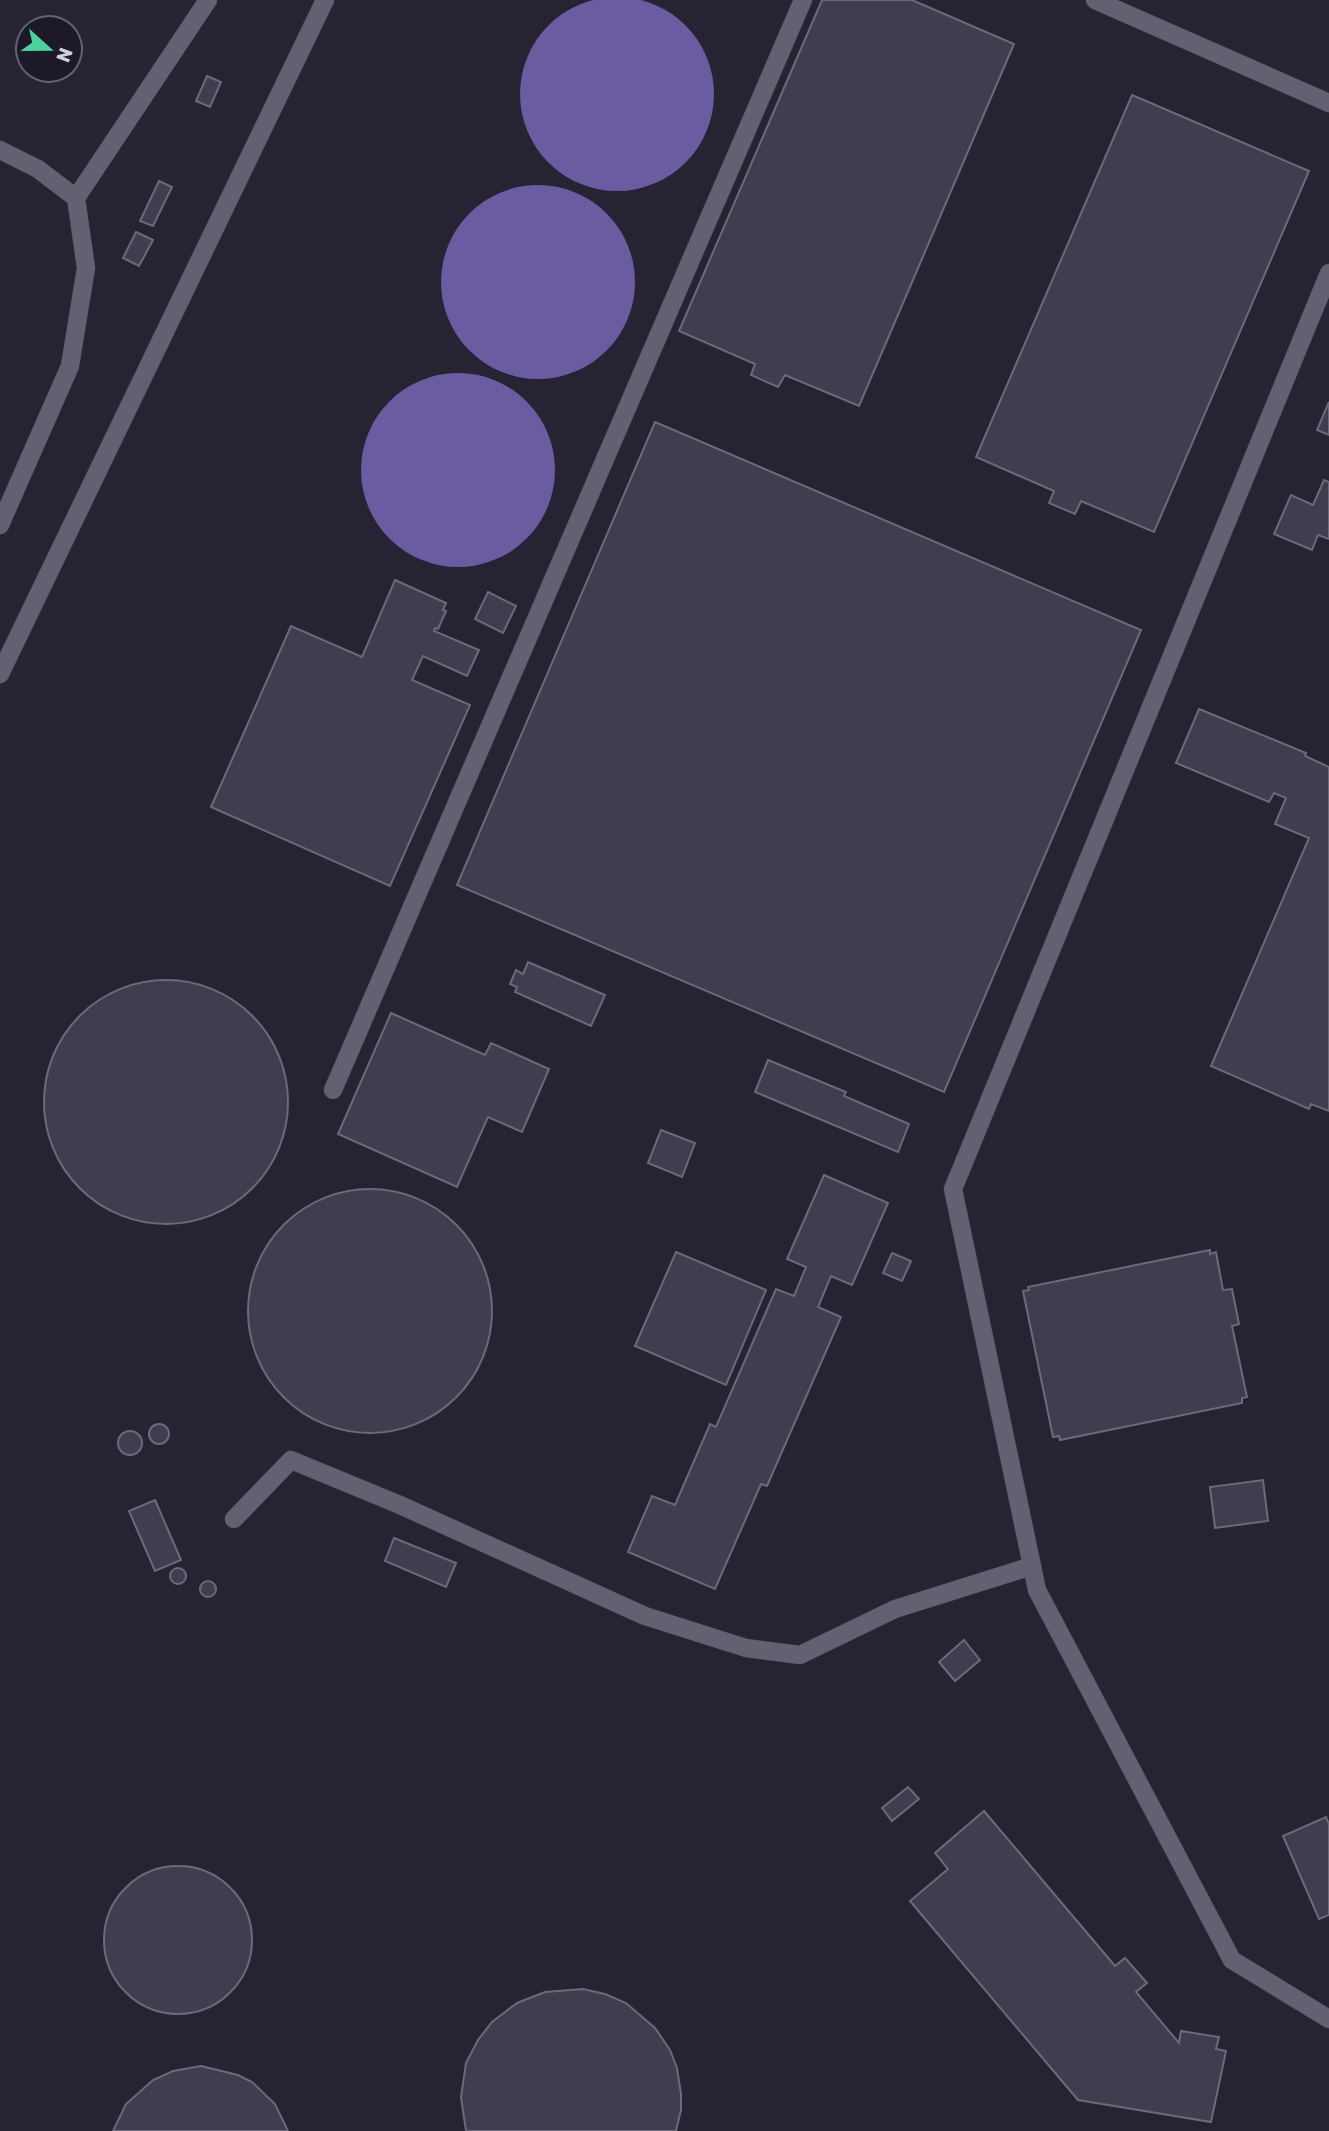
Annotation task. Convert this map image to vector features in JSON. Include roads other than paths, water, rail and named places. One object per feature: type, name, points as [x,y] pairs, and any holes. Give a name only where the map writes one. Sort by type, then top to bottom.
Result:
[{"type":"lane","points":[[0,525],[71,366],[86,268],[76,198],[208,0]]},
{"type":"lane","points":[[0,674],[325,0]]},
{"type":"lane","points":[[333,1090],[803,0]]},
{"type":"lane","points":[[1095,0],[1329,103]]},
{"type":"lane","points":[[0,150],[38,169],[76,198]]},
{"type":"lane","points":[[1329,273],[953,1189],[1037,1590],[1232,1960],[1329,2019]]},
{"type":"lane","points":[[234,1520],[291,1460],[400,1505],[645,1616],[746,1648],[800,1655],[895,1609],[1032,1566]]}]
